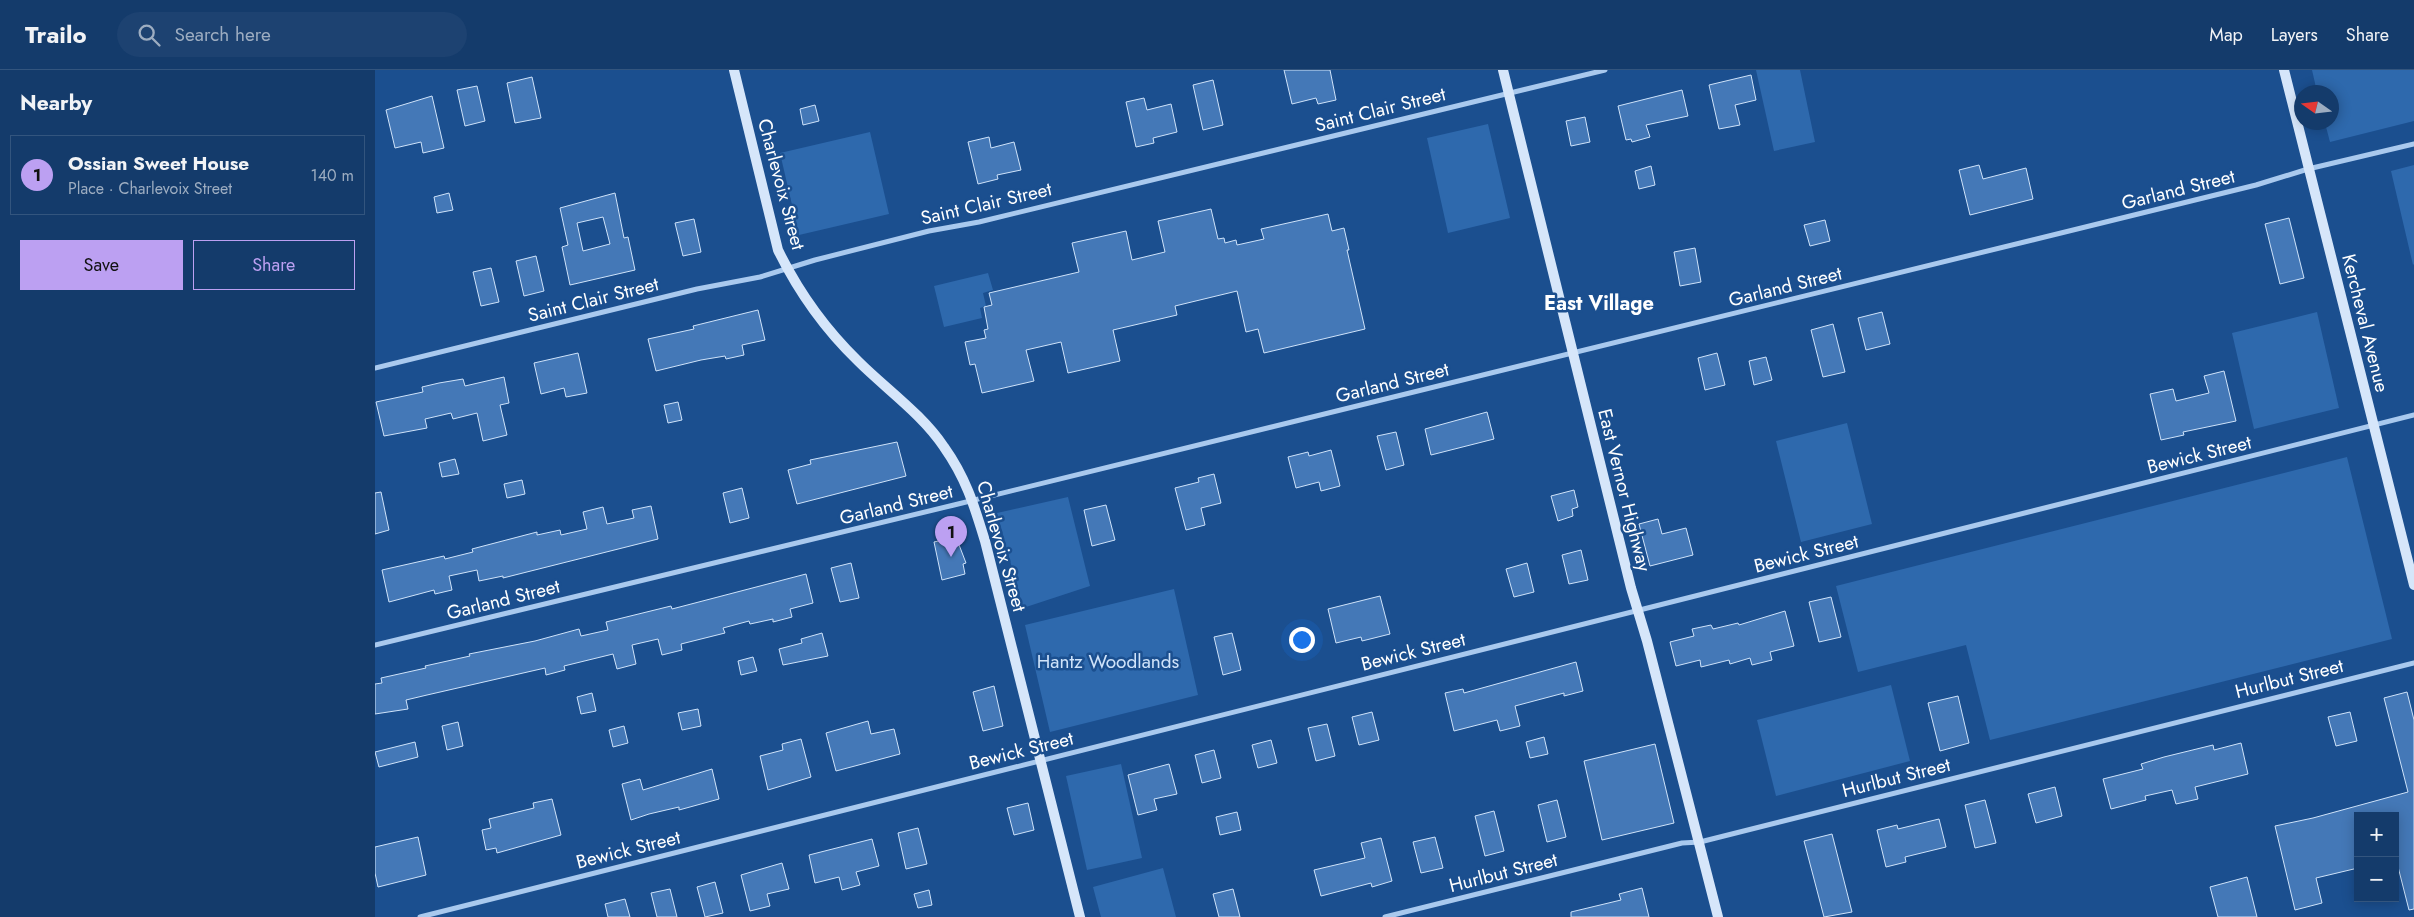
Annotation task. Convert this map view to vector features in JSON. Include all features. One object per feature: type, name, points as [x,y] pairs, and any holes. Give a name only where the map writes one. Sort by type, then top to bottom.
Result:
[{"type":"street","name":"Charlevoix Street","points":[[734,70],[776,243],[787,268],[829,330],[943,445],[966,481],[985,541],[1080,917]]},
{"type":"street","name":"East Vernor Highway","points":[[1503,70],[1638,610],[1718,917]]},
{"type":"street","name":"Saint Clair Street","points":[[375,368],[697,289],[760,277],[929,230],[988,219],[1605,70]]},
{"type":"street","name":"Kercheval Avenue","points":[[2284,70],[2414,585]]},
{"type":"street","name":"Garland Street","points":[[375,645],[972,501],[2256,185],[2308,169],[2414,144]]},
{"type":"street","name":"Bewick Street","points":[[420,917],[2414,415]]},
{"type":"street","name":"Hurlbut Street","points":[[1385,917],[1682,843],[1699,842],[2414,663]]},
{"type":"green space","points":[[1756,70],[1800,70],[1815,142],[1774,151]]},
{"type":"green space","points":[[2312,70],[2414,70],[2414,121],[2330,142],[2327,130],[2339,130],[2339,85],[2315,85]]},
{"type":"green space","points":[[1488,124],[1510,218],[1448,233],[1427,138]]},
{"type":"green space","points":[[870,132],[889,214],[799,235],[780,153]]},
{"type":"green space","points":[[2414,165],[2414,264],[2413,265],[2391,171]]},
{"type":"green space","points":[[988,273],[993,290],[983,293],[986,306],[980,308],[982,318],[944,327],[934,286]]},
{"type":"green space","points":[[2317,312],[2339,408],[2254,429],[2232,333]]},
{"type":"green space","points":[[1847,423],[1872,524],[1801,542],[1776,441]]},
{"type":"green space","points":[[2347,457],[2392,639],[1990,740],[1966,645],[1858,672],[1836,586]]},
{"type":"green space","name":"Hantz Woodlands","points":[[1068,497],[1090,586],[1023,608],[997,513]]},
{"type":"green space","name":"Hantz Woodlands","points":[[1174,589],[1198,695],[1050,732],[1025,625]]},
{"type":"green space","points":[[1891,685],[1910,761],[1776,796],[1757,720]]},
{"type":"green space","points":[[1121,764],[1142,858],[1087,870],[1066,776]]},
{"type":"green space","points":[[1163,868],[1176,917],[1101,917],[1093,887]]},
{"type":"building","points":[[1284,70],[1330,70],[1336,100],[1318,104],[1316,98],[1292,104]]},
{"type":"building","points":[[1751,75],[1756,100],[1735,105],[1740,125],[1719,129],[1709,85]]},
{"type":"building","points":[[532,77],[541,118],[515,123],[507,83]]},
{"type":"building","points":[[1213,80],[1223,125],[1203,130],[1193,85]]},
{"type":"building","points":[[477,86],[485,121],[465,126],[457,90]]},
{"type":"building","points":[[1682,90],[1688,116],[1646,125],[1650,137],[1632,142],[1631,139],[1626,140],[1618,106]]},
{"type":"building","points":[[432,96],[444,148],[423,153],[421,142],[395,148],[386,110]]},
{"type":"building","points":[[1144,98],[1147,110],[1171,104],[1177,132],[1153,138],[1154,143],[1136,147],[1126,102]]},
{"type":"building","points":[[815,105],[819,121],[803,125],[800,109]]},
{"type":"building","points":[[1585,117],[1590,142],[1571,146],[1566,121]]},
{"type":"building","points":[[989,137],[991,148],[1014,142],[1021,170],[997,175],[998,179],[978,184],[968,142]]},
{"type":"building","points":[[1979,165],[1983,179],[2026,168],[2033,199],[1970,215],[1959,170]]},
{"type":"building","points":[[1651,166],[1655,185],[1639,189],[1635,171]]},
{"type":"building","points":[[449,193],[453,210],[437,213],[434,197]]},
{"type":"building","points":[[615,193],[624,238],[628,237],[635,270],[570,285],[562,247],[568,245],[560,208]],"holes":[[[603,217],[610,244],[583,251],[577,223]]]},
{"type":"building","points":[[1211,209],[1218,239],[1224,238],[1225,243],[1236,240],[1237,245],[1264,239],[1261,229],[1328,214],[1332,231],[1344,228],[1349,250],[1347,250],[1365,329],[1264,353],[1258,329],[1246,332],[1237,291],[1175,306],[1177,315],[1113,330],[1120,361],[1068,373],[1061,342],[1026,350],[1034,381],[982,393],[975,364],[970,365],[965,342],[986,338],[984,330],[988,329],[984,307],[992,305],[989,293],[1079,272],[1072,243],[1126,231],[1132,260],[1165,252],[1158,221]]},
{"type":"building","points":[[2289,218],[2304,278],[2280,284],[2265,224]]},
{"type":"building","points":[[694,219],[701,252],[683,256],[675,223]]},
{"type":"building","points":[[1825,220],[1830,241],[1810,246],[1804,225]]},
{"type":"building","points":[[1695,248],[1701,282],[1680,286],[1674,252]]},
{"type":"building","points":[[536,256],[544,291],[524,296],[516,261]]},
{"type":"building","points":[[491,268],[499,302],[481,306],[473,272]]},
{"type":"building","points":[[758,310],[765,340],[742,345],[744,355],[726,359],[725,356],[701,360],[656,371],[648,339],[694,329],[693,326]]},
{"type":"building","points":[[1882,312],[1890,344],[1866,350],[1858,318]]},
{"type":"building","points":[[1833,324],[1845,372],[1823,377],[1811,330]]},
{"type":"building","points":[[578,353],[587,393],[566,397],[564,388],[541,394],[534,363]]},
{"type":"building","points":[[1717,353],[1725,385],[1705,390],[1698,358]]},
{"type":"building","points":[[1766,357],[1772,380],[1754,385],[1749,361]]},
{"type":"building","points":[[2224,371],[2236,421],[2183,432],[2184,435],[2161,440],[2150,394],[2173,389],[2176,401],[2209,393],[2204,376]]},
{"type":"building","points":[[504,377],[509,403],[500,405],[507,435],[483,441],[477,413],[453,419],[451,413],[425,419],[427,428],[384,436],[376,402],[423,392],[422,387],[439,383],[463,379],[465,386]]},
{"type":"building","points":[[678,402],[682,420],[668,423],[664,405]]},
{"type":"building","points":[[1487,412],[1494,439],[1431,455],[1425,429]]},
{"type":"building","points":[[1396,432],[1404,465],[1386,470],[1377,436]]},
{"type":"building","points":[[897,442],[906,476],[797,504],[788,470],[811,464],[810,460]]},
{"type":"building","points":[[1331,450],[1340,486],[1321,491],[1319,482],[1296,488],[1288,457],[1308,452],[1309,456]]},
{"type":"building","points":[[455,459],[459,474],[442,477],[439,463]]},
{"type":"building","points":[[1214,474],[1221,503],[1201,508],[1205,525],[1186,530],[1175,488],[1199,482],[1198,478]]},
{"type":"building","points":[[522,480],[525,494],[507,498],[504,484]]},
{"type":"building","points":[[742,488],[749,518],[730,523],[723,493]]},
{"type":"building","points":[[1574,490],[1578,507],[1572,509],[1573,516],[1558,521],[1551,496]]},
{"type":"building","points":[[381,492],[389,530],[375,534],[375,493]]},
{"type":"building","points":[[1106,505],[1115,540],[1092,546],[1084,510]]},
{"type":"building","points":[[651,506],[658,539],[503,578],[503,576],[479,581],[477,570],[449,576],[452,590],[435,594],[434,590],[389,602],[382,570],[444,556],[445,559],[473,552],[472,549],[537,532],[537,535],[560,530],[561,535],[587,529],[583,512],[603,507],[607,524],[634,518],[632,510]]},
{"type":"building","points":[[1658,519],[1662,534],[1686,528],[1693,555],[1650,566],[1639,524]]},
{"type":"building","points":[[956,537],[966,563],[963,564],[965,574],[942,580],[934,542]]},
{"type":"building","points":[[1581,550],[1588,580],[1569,584],[1562,555]]},
{"type":"building","points":[[851,563],[859,598],[840,602],[831,568]]},
{"type":"building","points":[[1527,563],[1534,592],[1514,597],[1506,569]]},
{"type":"building","points":[[806,574],[813,603],[790,609],[792,617],[773,622],[773,619],[750,624],[749,621],[723,628],[725,633],[681,644],[682,650],[662,655],[658,639],[632,645],[636,664],[617,669],[613,654],[564,666],[565,670],[546,675],[545,668],[406,700],[408,709],[375,714],[375,684],[382,683],[381,678],[470,656],[469,654],[535,641],[579,629],[581,636],[608,630],[606,622],[671,606],[672,609]]},
{"type":"building","points":[[1380,596],[1390,634],[1362,641],[1361,637],[1336,643],[1328,609]]},
{"type":"building","points":[[1831,597],[1841,637],[1819,642],[1809,602]]},
{"type":"building","points":[[1785,611],[1794,646],[1770,652],[1772,660],[1752,665],[1750,658],[1730,664],[1729,660],[1701,667],[1700,660],[1676,666],[1670,642],[1694,636],[1692,629],[1711,625],[1713,629],[1738,623],[1739,625]]},
{"type":"building","points":[[822,633],[828,656],[783,665],[779,649],[802,643],[801,639]]},
{"type":"building","points":[[1232,633],[1241,670],[1223,675],[1214,637]]},
{"type":"building","points":[[753,657],[757,671],[741,675],[738,661]]},
{"type":"building","points":[[1576,662],[1583,691],[1564,696],[1564,693],[1515,706],[1520,726],[1500,731],[1497,720],[1454,731],[1445,693],[1463,689],[1464,693]]},
{"type":"building","points":[[994,686],[1003,726],[983,731],[973,692]]},
{"type":"building","points":[[2407,692],[2414,720],[2414,909],[2409,910],[2399,871],[2399,812],[2354,812],[2354,869],[2316,878],[2322,903],[2295,910],[2275,826],[2313,818],[2408,792],[2384,698]]},
{"type":"building","points":[[592,693],[596,711],[581,714],[577,697]]},
{"type":"building","points":[[1958,696],[1969,743],[1940,751],[1928,703]]},
{"type":"building","points":[[698,709],[701,726],[682,730],[678,713]]},
{"type":"building","points":[[1372,712],[1379,740],[1359,745],[1352,717]]},
{"type":"building","points":[[2350,712],[2357,741],[2336,746],[2328,717]]},
{"type":"building","points":[[868,721],[871,734],[894,729],[900,754],[836,771],[826,733]]},
{"type":"building","points":[[458,722],[463,746],[447,750],[442,726]]},
{"type":"building","points":[[1327,724],[1335,756],[1316,761],[1308,728]]},
{"type":"building","points":[[624,726],[628,743],[613,747],[609,730]]},
{"type":"building","points":[[1544,737],[1548,754],[1530,758],[1526,742]]},
{"type":"building","points":[[801,739],[811,777],[768,790],[760,756],[783,750],[782,744]]},
{"type":"building","points":[[1271,740],[1277,763],[1258,768],[1252,745]]},
{"type":"building","points":[[415,742],[418,757],[379,767],[375,752]]},
{"type":"building","points":[[2241,743],[2248,774],[2195,787],[2198,799],[2176,804],[2172,790],[2145,796],[2146,800],[2111,809],[2103,779],[2143,769],[2141,764],[2164,757],[2213,745],[2214,750]]},
{"type":"building","points":[[1655,744],[1674,823],[1602,840],[1584,761]]},
{"type":"building","points":[[1214,750],[1221,778],[1202,783],[1195,755]]},
{"type":"building","points":[[1169,764],[1177,794],[1154,799],[1157,810],[1138,815],[1128,775]]},
{"type":"building","points":[[712,769],[719,799],[679,810],[679,807],[649,814],[631,820],[622,784],[640,779],[643,790]]},
{"type":"building","points":[[2055,787],[2062,816],[2036,823],[2028,794]]},
{"type":"building","points":[[552,799],[561,835],[497,853],[496,848],[486,850],[482,830],[491,828],[489,819],[534,808],[533,803]]},
{"type":"building","points":[[1557,800],[1566,837],[1547,842],[1538,805]]},
{"type":"building","points":[[1985,800],[1996,843],[1975,848],[1965,805]]},
{"type":"building","points":[[1028,803],[1034,830],[1014,835],[1007,808]]},
{"type":"building","points":[[1494,811],[1504,851],[1485,856],[1475,816]]},
{"type":"building","points":[[1237,812],[1241,830],[1220,835],[1216,817]]},
{"type":"building","points":[[1939,819],[1946,847],[1905,857],[1906,862],[1886,867],[1877,830],[1897,825],[1898,829]]},
{"type":"building","points":[[918,828],[927,864],[906,869],[898,833]]},
{"type":"building","points":[[1832,834],[1852,912],[1824,917],[1804,841]]},
{"type":"building","points":[[418,837],[426,875],[378,887],[375,873],[375,847]]},
{"type":"building","points":[[1435,837],[1443,868],[1421,873],[1413,842]]},
{"type":"building","points":[[1381,838],[1392,881],[1372,887],[1371,883],[1321,896],[1314,870],[1365,858],[1361,843]]},
{"type":"building","points":[[872,839],[879,866],[856,872],[860,885],[842,890],[839,877],[815,883],[809,855]]},
{"type":"building","points":[[782,863],[789,889],[767,894],[770,906],[750,911],[741,875]]},
{"type":"building","points":[[2247,877],[2257,917],[2218,917],[2210,887]]},
{"type":"building","points":[[715,882],[723,913],[705,917],[697,887]]},
{"type":"building","points":[[1642,888],[1649,917],[1571,917],[1571,912],[1621,900],[1619,894]]},
{"type":"building","points":[[670,889],[677,917],[657,917],[651,893]]},
{"type":"building","points":[[1233,889],[1240,917],[1219,917],[1213,894]]},
{"type":"building","points":[[929,890],[932,905],[918,908],[914,894]]},
{"type":"building","points":[[625,899],[630,917],[608,917],[605,904]]},
{"type":"place","name":"Ossian Sweet House","points":[[951,557]]},
{"type":"district","name":"East Village","points":[[1599,303]]}]
